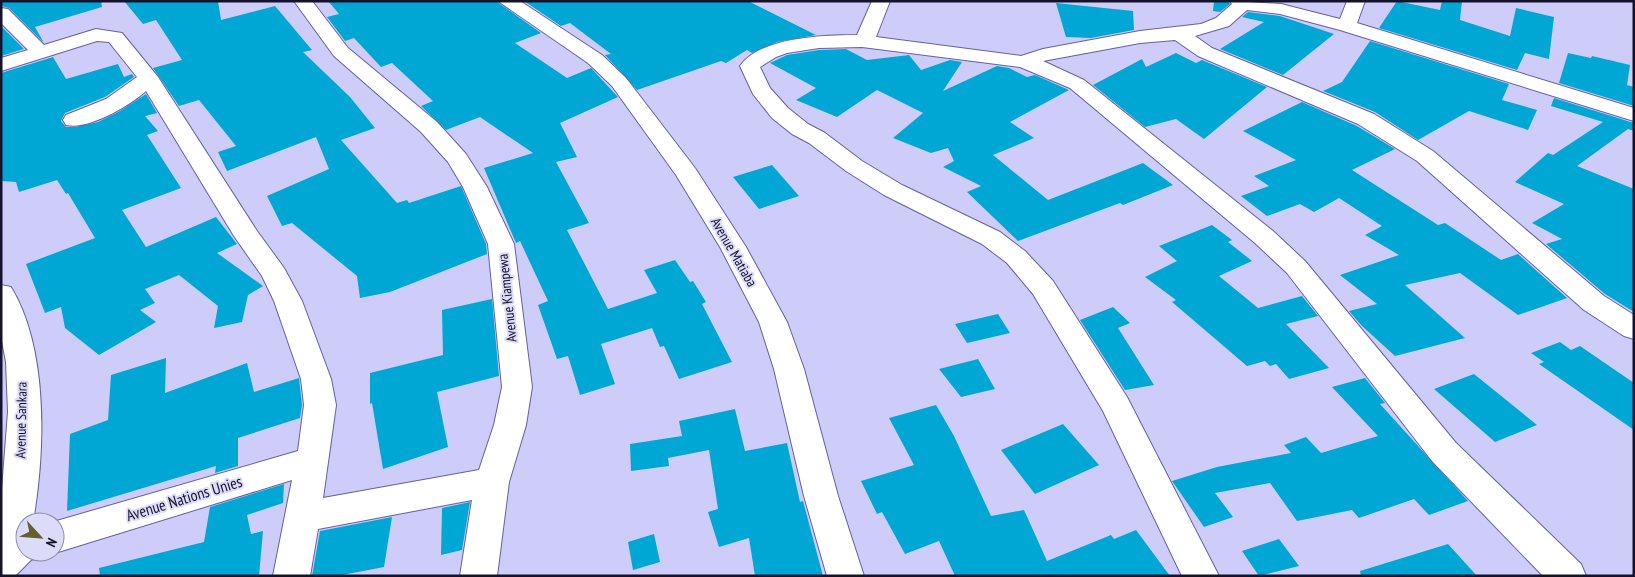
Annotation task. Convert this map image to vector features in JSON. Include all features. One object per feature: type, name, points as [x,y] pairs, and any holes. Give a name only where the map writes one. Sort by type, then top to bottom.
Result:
[{"type":"street","name":"Avenue Kiampewa","points":[[303,1],[341,52],[429,126],[458,159],[475,187],[501,244],[517,387],[510,425],[492,482],[478,576]]},
{"type":"street","name":"Avenue Matiaba","points":[[507,1],[595,59],[619,82],[686,173],[733,247],[773,322],[790,369],[821,496],[846,576]]},
{"type":"street","points":[[864,41],[880,1]]},
{"type":"street","points":[[1347,26],[1356,1]]},
{"type":"street","points":[[1027,63],[1029,59],[1042,55],[1133,38],[1179,34],[1219,25],[1236,15],[1241,3],[1282,9],[1347,26],[1634,115]]},
{"type":"street","points":[[1,13],[28,38],[40,53]]},
{"type":"street","points":[[1179,34],[1205,52],[1366,119],[1425,156],[1594,303],[1634,329]]},
{"type":"street","points":[[1,65],[96,35],[111,35],[121,43],[148,78],[247,236],[274,274],[288,301],[316,379],[320,404],[314,460],[291,576]]},
{"type":"street","points":[[1201,576],[1116,406],[1044,288],[1021,263],[991,238],[893,190],[800,129],[780,113],[760,90],[750,66],[753,60],[763,54],[788,48],[833,41],[864,41],[923,50],[1000,57],[1027,63],[1077,84],[1264,237],[1296,267],[1444,452],[1568,576]]},
{"type":"street","points":[[74,120],[111,107],[135,92],[148,78]]},
{"type":"street","name":"Avenue Sankara","points":[[1,294],[17,341],[22,379],[22,440],[17,512]]},
{"type":"street","name":"Avenue Nations Unies","points":[[65,534],[314,460]]},
{"type":"street","points":[[302,517],[492,482]]},
{"type":"street","name":"Avenue Sankara","points":[[15,530],[15,545]]},
{"type":"building","points":[[1,1],[101,1],[102,7],[35,27],[44,43],[9,8],[1,6]]},
{"type":"building","points":[[124,1],[218,1],[221,20],[275,6],[312,50],[303,52],[350,97],[375,128],[341,140],[397,203],[407,200],[409,203],[461,186],[486,244],[487,254],[390,292],[360,298],[357,276],[292,223],[282,226],[267,196],[329,169],[316,137],[227,171],[218,152],[236,146],[199,100],[179,106],[153,68],[182,60],[156,20],[143,24]]},
{"type":"building","points":[[328,1],[496,1],[541,33],[515,43],[567,78],[591,68],[618,97],[560,123],[577,157],[556,162],[589,223],[567,230],[608,309],[657,293],[644,270],[675,260],[690,282],[693,281],[706,302],[702,304],[732,362],[679,379],[664,346],[660,347],[652,328],[601,344],[615,384],[580,395],[568,356],[557,359],[538,305],[548,301],[520,241],[516,243],[484,168],[533,153],[480,117],[446,130],[421,106],[433,101],[392,63],[381,67],[354,38],[345,41],[327,17],[339,14]]},
{"type":"building","points":[[524,1],[748,1],[816,35],[777,42],[752,53],[747,50],[726,63],[721,61],[637,90],[605,55],[611,54],[570,23],[561,26]]},
{"type":"building","points":[[1214,1],[1228,1],[1230,4],[1220,12],[1213,11]]},
{"type":"building","points":[[1397,1],[1440,10],[1442,1],[1462,1],[1460,20],[1510,36],[1516,8],[1554,17],[1549,59],[1525,53],[1517,70],[1379,28]]},
{"type":"building","points":[[1056,3],[1133,11],[1134,30],[1091,38],[1066,37]]},
{"type":"building","points":[[1248,12],[1280,16],[1334,34],[1283,75],[1220,49],[1264,22],[1242,17]]},
{"type":"building","points":[[1,26],[24,49],[1,56]]},
{"type":"building","points":[[1370,41],[1509,84],[1502,100],[1537,110],[1528,130],[1469,111],[1418,140],[1375,112],[1323,91],[1342,82]]},
{"type":"building","points":[[846,49],[867,60],[909,55],[921,70],[950,60],[962,62],[943,91],[997,66],[1009,68],[1027,77],[1035,75],[1069,90],[1010,122],[1034,138],[993,155],[1048,200],[1143,163],[1173,185],[1123,205],[1120,203],[1018,241],[967,192],[981,186],[943,167],[954,161],[948,148],[931,153],[893,138],[923,113],[877,90],[837,117],[796,100],[816,88],[770,63],[787,55],[819,50]]},
{"type":"building","points":[[1176,53],[1196,63],[1202,60],[1267,87],[1204,139],[1176,119],[1145,127],[1093,85],[1142,59],[1146,67]]},
{"type":"building","points":[[1568,53],[1591,58],[1592,56],[1630,65],[1627,85],[1634,87],[1634,106],[1559,83]]},
{"type":"building","points":[[53,57],[66,79],[118,64],[124,77],[132,74],[134,77],[105,97],[65,113],[61,121],[66,127],[98,122],[120,111],[146,94],[157,113],[145,116],[158,131],[147,135],[181,188],[122,210],[146,247],[216,217],[237,244],[217,253],[263,286],[248,295],[242,322],[214,328],[218,306],[179,275],[145,289],[155,303],[140,310],[156,322],[99,355],[65,328],[61,307],[45,313],[26,264],[95,238],[68,193],[66,194],[57,180],[19,192],[16,182],[1,181],[1,73]]},
{"type":"building","points":[[1554,98],[1634,123],[1634,131],[1628,129],[1577,166],[1634,189],[1634,312],[1605,294],[1546,244],[1562,239],[1532,223],[1564,204],[1515,182],[1548,153],[1553,155],[1603,122],[1551,106]]},
{"type":"building","points":[[1302,102],[1357,126],[1395,149],[1352,170],[1438,225],[1445,223],[1501,260],[1518,254],[1567,298],[1518,315],[1460,273],[1405,285],[1465,338],[1395,356],[1362,326],[1349,311],[1377,304],[1340,275],[1399,255],[1365,235],[1382,226],[1339,198],[1314,212],[1300,204],[1267,216],[1241,196],[1269,186],[1254,176],[1296,160],[1243,131]]},
{"type":"building","points":[[772,165],[799,196],[759,209],[733,177]]},
{"type":"building","points":[[1212,225],[1232,240],[1228,242],[1252,261],[1219,276],[1258,308],[1302,296],[1318,316],[1286,324],[1329,368],[1289,379],[1276,364],[1270,366],[1265,361],[1247,366],[1172,302],[1176,300],[1145,277],[1177,261],[1159,246]]},
{"type":"building","points":[[492,299],[499,376],[437,392],[448,447],[383,469],[372,403],[370,404],[370,373],[443,355],[442,310]]},
{"type":"building","points":[[1113,307],[1130,323],[1118,328],[1154,385],[1125,390],[1080,320]]},
{"type":"building","points":[[998,314],[1010,333],[967,343],[955,324]]},
{"type":"building","points":[[1560,342],[1571,350],[1580,346],[1634,383],[1634,430],[1539,364],[1544,362],[1531,353]]},
{"type":"building","points":[[166,358],[165,393],[247,363],[254,392],[299,378],[302,405],[300,418],[238,438],[238,466],[215,473],[216,466],[67,511],[70,434],[108,420],[111,375]]},
{"type":"building","points":[[978,359],[995,389],[961,397],[939,369]]},
{"type":"building","points":[[1474,374],[1537,425],[1495,442],[1434,389]]},
{"type":"building","points":[[1365,378],[1385,403],[1380,404],[1468,501],[1429,515],[1414,499],[1359,518],[1352,510],[1297,521],[1270,483],[1215,493],[1233,517],[1204,527],[1172,481],[1217,467],[1291,453],[1284,445],[1306,437],[1321,453],[1378,436],[1332,387]]},
{"type":"building","points":[[936,405],[954,436],[991,516],[1024,510],[1047,561],[1111,535],[1114,539],[1136,530],[1170,576],[955,576],[939,541],[905,554],[882,512],[877,514],[861,481],[914,465],[889,418]]},
{"type":"building","points":[[735,409],[745,451],[787,443],[800,502],[803,501],[823,576],[755,576],[749,538],[719,547],[708,512],[718,509],[709,450],[668,458],[669,466],[631,471],[630,444],[682,436],[679,421]]},
{"type":"building","points":[[1063,424],[1099,465],[1035,494],[1001,450]]},
{"type":"building","points":[[284,484],[283,503],[247,515],[251,534],[263,531],[259,576],[100,576],[99,568],[204,542],[210,507]]},
{"type":"building","points":[[470,502],[462,550],[441,555],[442,508]]},
{"type":"building","points":[[392,517],[384,567],[337,576],[312,576],[320,531]]},
{"type":"building","points":[[654,534],[660,562],[633,570],[628,542]]},
{"type":"building","points":[[1279,539],[1299,566],[1259,576],[1242,551]]},
{"type":"building","points":[[1448,544],[1477,576],[1361,576],[1360,571]]}]
